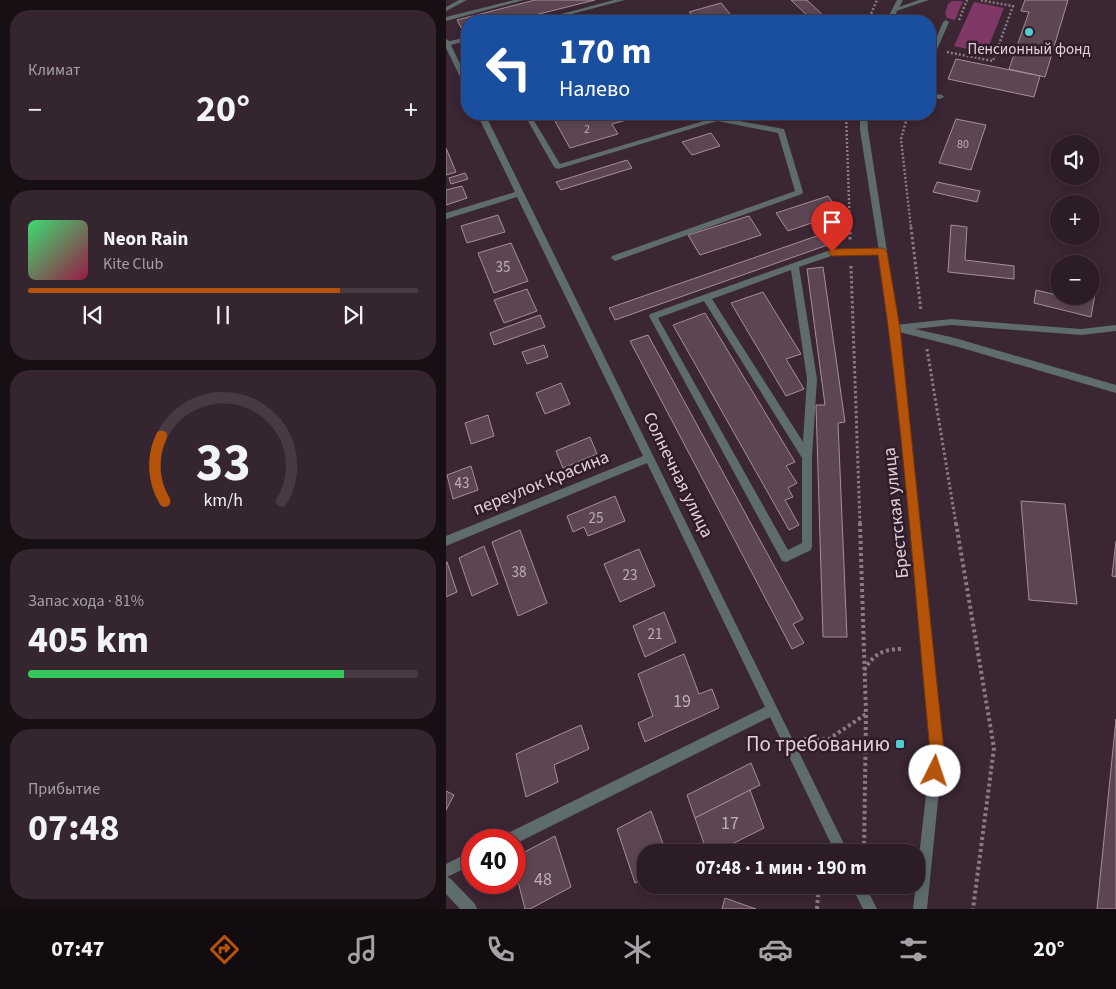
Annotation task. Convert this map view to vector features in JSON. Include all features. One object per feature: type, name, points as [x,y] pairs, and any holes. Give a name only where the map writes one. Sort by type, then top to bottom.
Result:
[{"type":"street","points":[[446,9],[464,0]]},
{"type":"street","points":[[462,15],[521,0]]},
{"type":"street","points":[[562,15],[622,0]]},
{"type":"street","points":[[892,15],[900,0]]},
{"type":"street","points":[[896,9],[926,0]]},
{"type":"street","points":[[446,19],[461,15]]},
{"type":"street","points":[[936,45],[946,22]]},
{"type":"street","points":[[461,40],[447,43],[461,72]]},
{"type":"street","points":[[936,96],[940,97]]},
{"type":"street","name":"Солнечная улица","points":[[484,120],[838,844]]},
{"type":"street","points":[[531,120],[558,167],[714,120]]},
{"type":"street","points":[[615,258],[799,192],[781,131],[722,120]]},
{"type":"street","name":"Брестская улица","points":[[863,120],[894,328],[937,751],[920,909]]},
{"type":"street","points":[[446,216],[520,192]]},
{"type":"street","points":[[795,266],[812,379],[807,457],[807,546],[786,557],[653,316],[832,252],[883,252]]},
{"type":"street","points":[[706,297],[807,457]]},
{"type":"street","points":[[924,330],[951,322],[1081,332],[1116,328]]},
{"type":"street","points":[[894,328],[924,330],[1116,389]]},
{"type":"street","name":"переулок Красина","points":[[446,541],[649,458]]},
{"type":"street","points":[[526,832],[772,710]]},
{"type":"street","points":[[446,871],[461,864]]},
{"type":"street","points":[[446,884],[470,909]]},
{"type":"street","points":[[862,894],[870,909]]},
{"type":"path","points":[[871,15],[877,0]]},
{"type":"path","points":[[956,26],[967,0]]},
{"type":"path","points":[[945,52],[993,61],[1013,6],[979,0]]},
{"type":"path","points":[[846,120],[866,714],[864,844]]},
{"type":"path","points":[[906,120],[901,139],[924,330],[994,748],[973,909]]},
{"type":"path","points":[[864,671],[871,659],[884,649],[902,649]]},
{"type":"path","points":[[786,738],[829,740],[866,714]]},
{"type":"path","points":[[817,909],[820,894]]},
{"type":"shaded area","points":[[952,1],[963,1],[955,20],[947,18],[945,13],[948,4]]},
{"type":"shaded area","points":[[974,2],[1004,8],[986,53],[954,46]]},
{"type":"building","points":[[535,0],[595,0],[535,15],[476,15]]},
{"type":"building","points":[[791,0],[807,0],[823,15],[807,15]]},
{"type":"building","points":[[1025,0],[1068,0],[1045,77],[1009,69],[1029,12],[1021,11]]},
{"type":"building","points":[[721,3],[731,15],[687,15],[691,14],[689,12]]},
{"type":"building","points":[[461,19],[461,27],[457,20]]},
{"type":"building","points":[[956,59],[1040,76],[1034,97],[948,79]]},
{"type":"building","points":[[956,119],[986,125],[971,170],[939,163]]},
{"type":"building","points":[[554,120],[626,120],[612,124],[618,134],[570,148]]},
{"type":"building","points":[[711,133],[720,146],[692,155],[682,142]]},
{"type":"building","points":[[446,148],[456,172],[446,175]]},
{"type":"building","points":[[627,160],[632,168],[561,190],[556,182]]},
{"type":"building","points":[[465,173],[468,179],[451,184],[449,178]]},
{"type":"building","points":[[937,182],[980,191],[977,202],[933,192]]},
{"type":"building","points":[[462,186],[467,198],[446,205],[446,190]]},
{"type":"building","points":[[828,196],[841,213],[788,231],[776,213]]},
{"type":"building","points":[[498,215],[505,232],[467,243],[461,226]]},
{"type":"building","points":[[749,216],[761,235],[700,255],[688,235]]},
{"type":"building","points":[[951,225],[967,227],[965,260],[1014,266],[1014,279],[948,272]]},
{"type":"building","points":[[831,231],[839,241],[615,320],[609,308]]},
{"type":"building","points":[[511,243],[528,281],[494,293],[478,253]]},
{"type":"building","points":[[823,267],[845,422],[838,423],[847,637],[823,637],[816,405],[825,405],[807,269]]},
{"type":"building","points":[[527,289],[537,311],[504,323],[494,300]]},
{"type":"building","points":[[1036,290],[1050,293],[1050,305],[1093,305],[1091,317],[1034,303]]},
{"type":"building","points":[[763,292],[801,354],[786,359],[804,389],[786,396],[731,303]]},
{"type":"building","points":[[705,313],[795,462],[786,466],[797,483],[788,488],[793,497],[785,500],[799,525],[789,530],[673,325]]},
{"type":"building","points":[[540,315],[545,327],[494,345],[490,333]]},
{"type":"building","points":[[648,335],[803,619],[793,624],[804,643],[792,649],[630,341]]},
{"type":"building","points":[[544,345],[548,357],[527,364],[522,352]]},
{"type":"building","points":[[561,383],[570,404],[545,414],[536,393]]},
{"type":"building","points":[[488,415],[494,436],[471,444],[465,423]]},
{"type":"building","points":[[590,437],[597,454],[563,468],[556,451]]},
{"type":"building","points":[[471,466],[478,490],[453,499],[447,475]]},
{"type":"building","points":[[615,496],[625,521],[588,536],[584,527],[573,532],[567,516]]},
{"type":"building","points":[[1021,501],[1065,504],[1077,604],[1029,600]]},
{"type":"building","points":[[520,530],[547,603],[518,616],[492,542]]},
{"type":"building","points":[[1116,541],[1116,577],[1112,576]]},
{"type":"building","points":[[484,546],[498,584],[472,596],[459,558]]},
{"type":"building","points":[[639,549],[655,586],[620,602],[604,564]]},
{"type":"building","points":[[446,562],[457,592],[446,597]]},
{"type":"building","points":[[664,612],[676,642],[645,657],[633,626]]},
{"type":"building","points":[[684,654],[699,694],[712,689],[719,708],[645,742],[638,723],[653,716],[638,674]]},
{"type":"building","points":[[1116,719],[1116,909],[1097,909]]},
{"type":"building","points":[[581,725],[589,749],[554,765],[558,782],[526,797],[516,754]]},
{"type":"building","points":[[751,763],[760,785],[695,818],[687,795]]},
{"type":"building","points":[[750,790],[764,828],[732,844],[704,844],[695,818]]},
{"type":"building","points":[[446,791],[454,795],[446,810]]},
{"type":"building","points":[[651,811],[663,844],[637,844],[637,882],[635,883],[617,829]]},
{"type":"building","points":[[555,836],[571,887],[530,909],[525,909],[521,894],[526,894],[526,851]]},
{"type":"building","points":[[725,898],[756,909],[722,909]]},
{"type":"place","name":"Пенсионный фонд","points":[[1029,32]]},
{"type":"place","name":"По требованию","points":[[900,744]]},
{"type":"route","points":[[832,252],[883,252],[894,328],[937,751],[935,771]]}]
